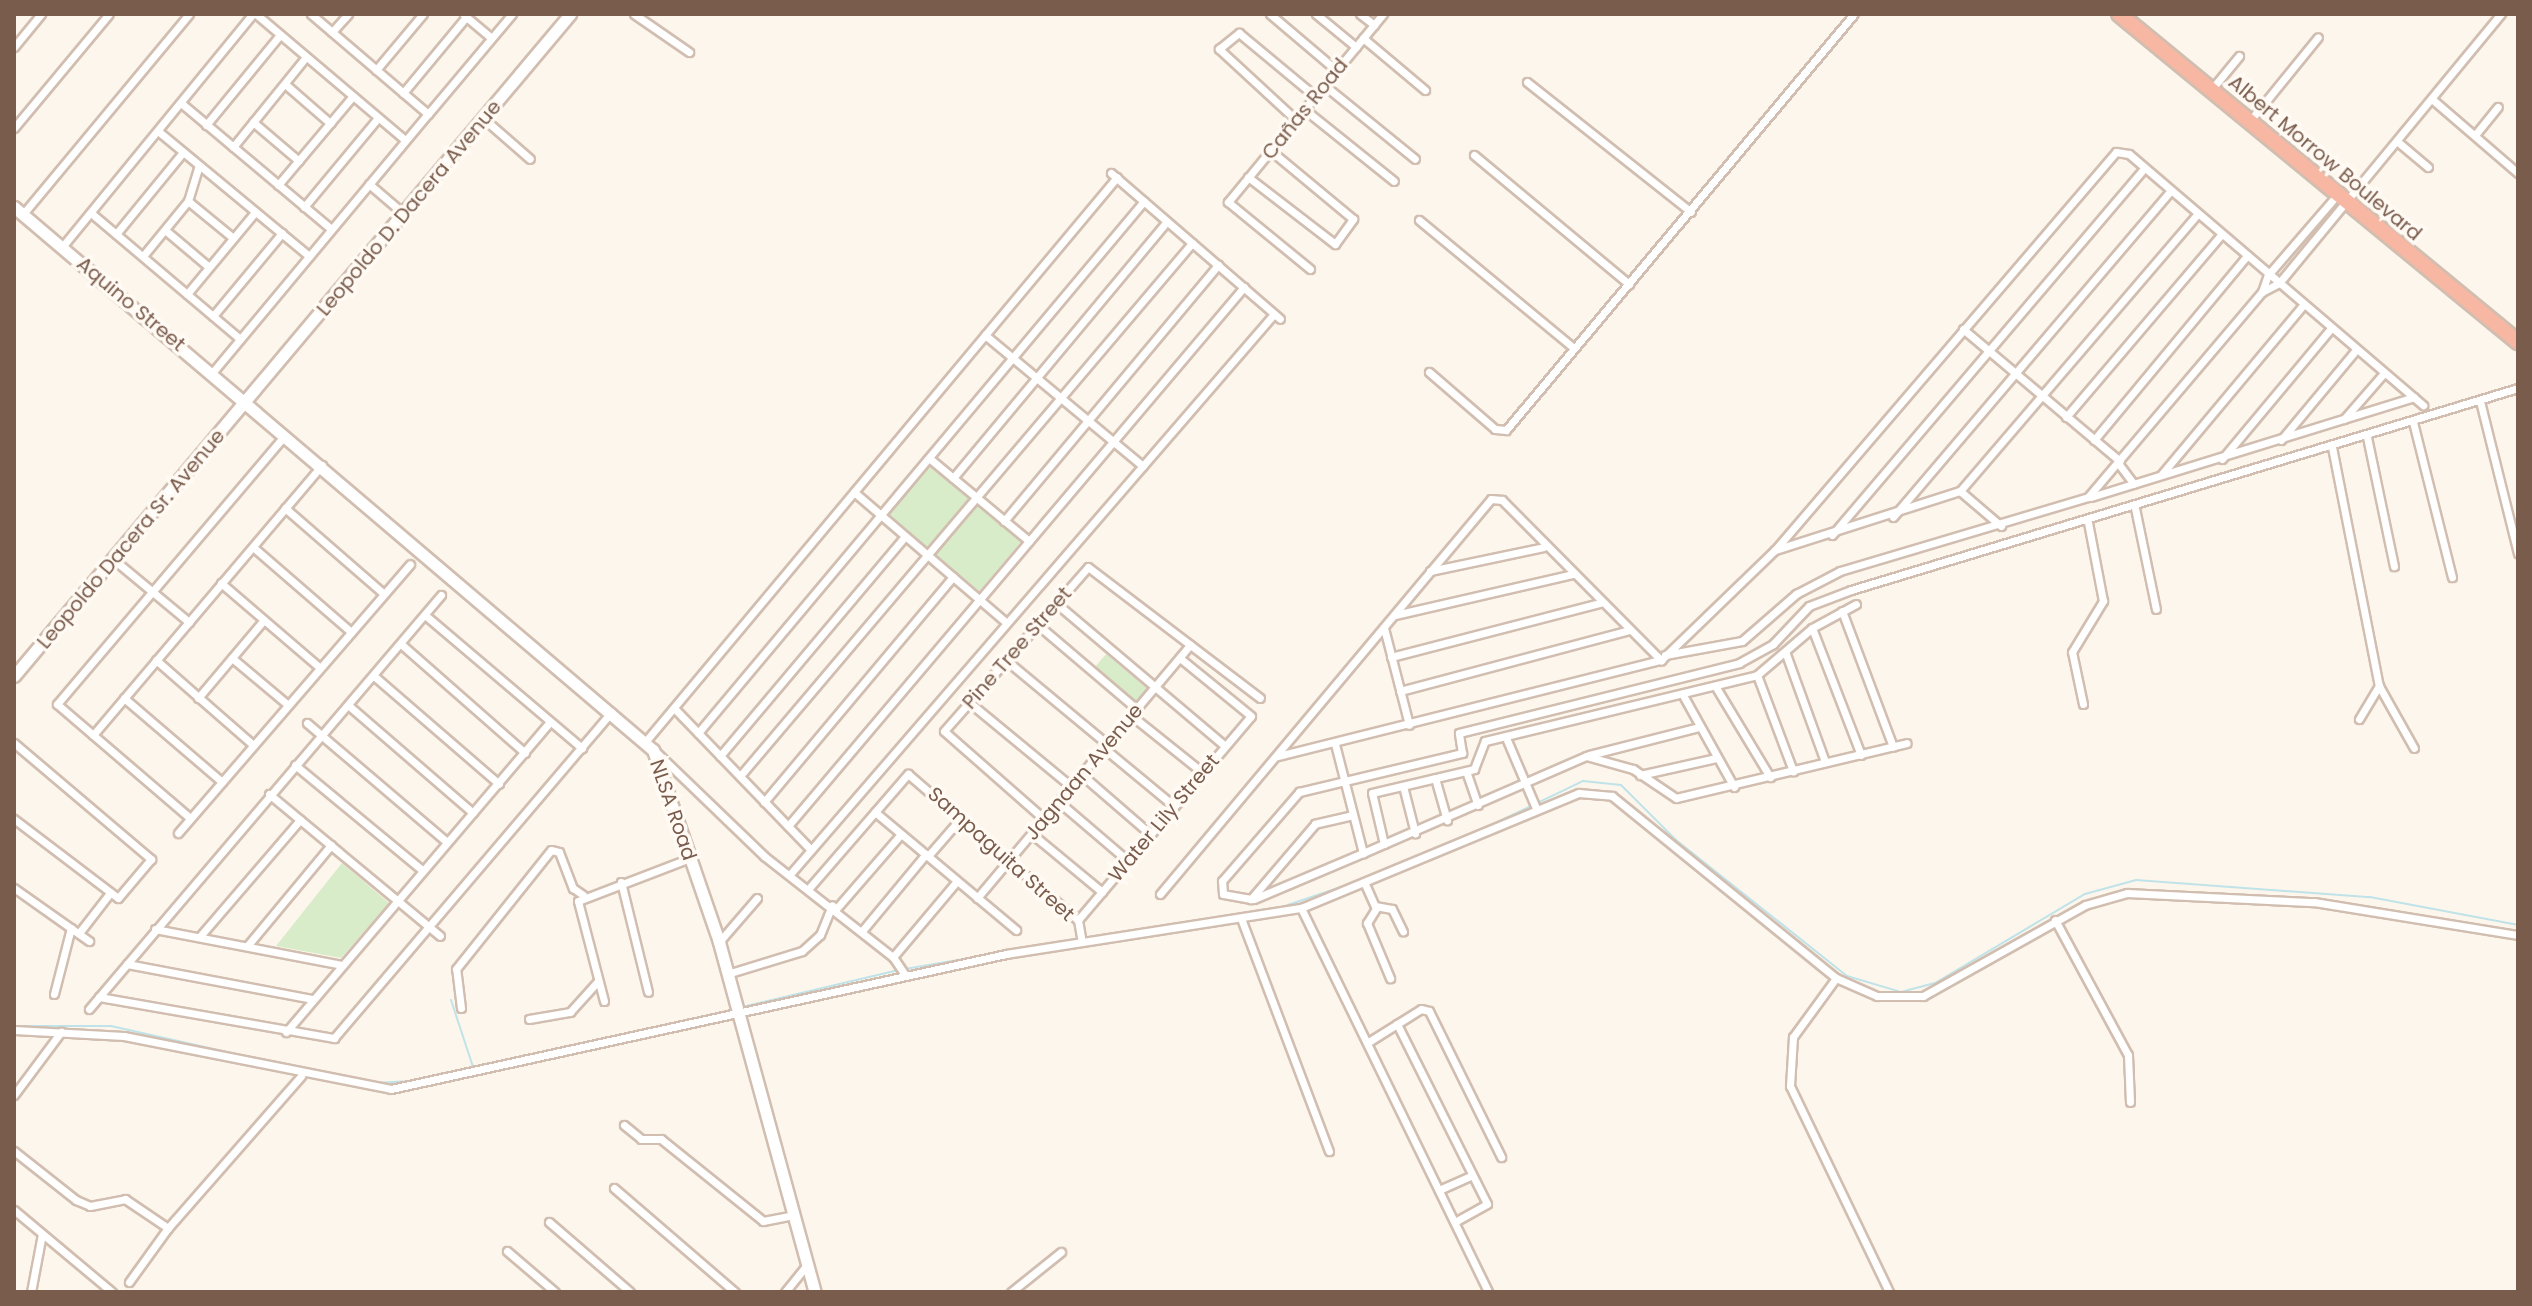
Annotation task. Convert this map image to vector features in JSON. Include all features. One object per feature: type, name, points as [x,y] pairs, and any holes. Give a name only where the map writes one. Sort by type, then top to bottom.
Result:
[{"type":"highway","name":"Albert Morrow Boulevard","points":[[2119,14],[2514,341]]},
{"type":"main road","name":"Leopoldo D. Dacera Avenue","points":[[247,402],[570,14]]},
{"type":"main road","name":"Aquino Street","points":[[18,211],[247,402]]},
{"type":"main road","name":"NLSA Road","points":[[247,402],[649,746],[719,942],[815,1292]]},
{"type":"main road","name":"Leopoldo Dacera Sr. Avenue","points":[[14,676],[247,402]]},
{"type":"street","points":[[14,47],[41,14]]},
{"type":"street","points":[[14,128],[109,14]]},
{"type":"street","points":[[18,211],[189,14]]},
{"type":"street","points":[[62,247],[254,14],[405,140]]},
{"type":"street","points":[[311,14],[428,114]]},
{"type":"street","points":[[332,32],[348,14]]},
{"type":"street","points":[[376,70],[423,14]]},
{"type":"street","points":[[212,373],[512,14]]},
{"type":"street","points":[[634,14],[689,52]]},
{"type":"street","points":[[1270,14],[1336,70]]},
{"type":"street","points":[[1316,14],[1356,47]]},
{"type":"street","points":[[1360,14],[1374,25]]},
{"type":"street","name":"Cañas Road","points":[[1310,269],[1228,204],[1383,14]]},
{"type":"street","points":[[1429,372],[1501,431],[1691,212],[1854,14]]},
{"type":"street","points":[[2088,497],[2262,292],[2268,275],[2398,142],[2501,14]]},
{"type":"street","points":[[403,93],[464,15],[491,38]]},
{"type":"street","points":[[1296,120],[1219,49],[1239,33],[1315,96]]},
{"type":"street","points":[[206,125],[280,35]]},
{"type":"street","points":[[2249,122],[2318,37]]},
{"type":"street","points":[[1363,38],[1425,90]]},
{"type":"street","points":[[2211,90],[2239,56]]},
{"type":"street","points":[[233,147],[306,57]]},
{"type":"street","points":[[1527,82],[1691,212]]},
{"type":"street","points":[[285,84],[330,123]]},
{"type":"street","points":[[1324,85],[1415,159]]},
{"type":"street","points":[[278,185],[353,96]]},
{"type":"street","points":[[2433,100],[2515,170],[2518,159]]},
{"type":"street","points":[[181,103],[331,229]]},
{"type":"street","points":[[2475,135],[2498,107]]},
{"type":"street","points":[[1304,109],[1394,181]]},
{"type":"street","points":[[304,207],[378,118]]},
{"type":"street","points":[[483,118],[530,159]]},
{"type":"street","points":[[253,122],[299,161]]},
{"type":"street","points":[[158,131],[309,256]]},
{"type":"street","points":[[2398,142],[2428,167]]},
{"type":"street","points":[[1248,177],[1335,244],[1353,219],[1271,151]]},
{"type":"street","points":[[116,234],[183,152]]},
{"type":"street","points":[[1663,658],[1775,550],[2109,156],[2125,152],[2196,216],[2423,405]]},
{"type":"street","points":[[1474,155],[1629,284]]},
{"type":"street","points":[[143,256],[188,201],[199,166]]},
{"type":"street","points":[[1832,536],[2144,168]]},
{"type":"street","points":[[792,872],[1277,316],[1114,175],[674,708],[649,746],[760,852],[792,872],[893,957],[903,970]]},
{"type":"street","points":[[369,184],[403,213]]},
{"type":"street","points":[[1891,518],[2169,193]]},
{"type":"street","points":[[2262,292],[2279,283],[2342,198]]},
{"type":"street","points":[[188,201],[233,238]]},
{"type":"street","points":[[698,733],[1144,201]]},
{"type":"street","points":[[187,294],[255,212]]},
{"type":"street","points":[[91,213],[240,339]]},
{"type":"street","points":[[1775,550],[1891,518],[1960,491],[2196,216]]},
{"type":"street","points":[[1419,220],[1574,348]]},
{"type":"street","points":[[953,478],[1167,221]]},
{"type":"street","points":[[165,230],[209,267]]},
{"type":"street","points":[[213,316],[282,233]]},
{"type":"street","points":[[2066,417],[2220,236]]},
{"type":"street","points":[[740,776],[979,500],[1192,243]]},
{"type":"street","points":[[2094,440],[2246,257]]},
{"type":"street","points":[[1004,521],[1218,265]]},
{"type":"street","points":[[788,826],[1244,287]]},
{"type":"street","points":[[2161,475],[2303,305]]},
{"type":"street","points":[[2221,460],[2331,328]]},
{"type":"street","points":[[1963,329],[2119,462],[2134,484]]},
{"type":"street","points":[[985,335],[1143,466]]},
{"type":"street","points":[[2281,441],[2356,350]]},
{"type":"street","points":[[2343,421],[2384,373]]},
{"type":"street","points":[[1699,727],[1586,756],[1523,780],[1447,820],[1251,899],[1228,899],[1222,881],[1295,794],[1462,753],[1459,733],[1739,663],[1773,644],[1821,600],[2135,508],[2518,388]]},
{"type":"street","points":[[1278,756],[1335,744],[1663,658],[1742,641],[1796,594],[1840,571],[2221,460],[2414,397]]},
{"type":"street","points":[[2480,401],[2518,553]]},
{"type":"street","points":[[2304,413],[2316,430]]},
{"type":"street","points":[[2413,422],[2452,577]]},
{"type":"street","points":[[190,818],[57,704],[286,434]]},
{"type":"street","points":[[2367,437],[2394,566]]},
{"type":"street","points":[[2332,447],[2379,686],[2414,748]]},
{"type":"street","points":[[2182,450],[2196,465]]},
{"type":"street","points":[[929,458],[1029,541]]},
{"type":"street","points":[[93,735],[322,465]]},
{"type":"street","points":[[1960,491],[2001,526]]},
{"type":"street","points":[[854,492],[1007,623]]},
{"type":"street","points":[[1160,894],[1430,571],[1495,498],[1600,603],[1663,658]]},
{"type":"street","points":[[285,508],[384,594]]},
{"type":"street","points":[[2135,508],[2156,609]]},
{"type":"street","points":[[2083,704],[2072,652],[2103,601],[2088,522]]},
{"type":"street","points":[[720,756],[905,536]]},
{"type":"street","points":[[253,547],[351,632]]},
{"type":"street","points":[[1430,571],[1544,547]]},
{"type":"street","points":[[113,559],[189,622]]},
{"type":"street","points":[[178,833],[410,564]]},
{"type":"street","name":"Pine Tree Street","points":[[1044,819],[944,734],[970,703],[1094,566],[1190,645]]},
{"type":"street","points":[[1394,615],[1572,574]]},
{"type":"street","points":[[764,802],[953,577]]},
{"type":"street","points":[[221,583],[320,668]]},
{"type":"street","points":[[89,1009],[441,595]]},
{"type":"street","points":[[1391,657],[1600,603]]},
{"type":"street","points":[[1057,604],[1225,746]]},
{"type":"street","points":[[1361,796],[1466,771],[1478,764],[1482,743],[1507,740],[1717,689],[1757,675],[1786,654],[1812,628],[1856,604]]},
{"type":"street","points":[[1842,611],[1893,747]]},
{"type":"street","points":[[425,615],[582,748]]},
{"type":"street","points":[[198,698],[264,620]]},
{"type":"street","points":[[1038,625],[1202,772]]},
{"type":"street","points":[[1384,628],[1409,725]]},
{"type":"street","points":[[1812,628],[1861,755]]},
{"type":"street","points":[[1400,691],[1629,630]]},
{"type":"street","points":[[401,644],[525,753]]},
{"type":"street","points":[[1190,645],[1260,698]]},
{"type":"street","name":"Jagnaan Avenue","points":[[977,898],[1190,645]]},
{"type":"street","points":[[1786,654],[1825,762]]},
{"type":"street","points":[[232,658],[288,705]]},
{"type":"street","name":"Water Lily Street","points":[[1078,920],[1251,716],[1180,658]]},
{"type":"street","points":[[156,660],[253,745]]},
{"type":"street","points":[[1007,661],[1174,806]]},
{"type":"street","points":[[1757,675],[1793,771]]},
{"type":"street","points":[[374,676],[499,784]]},
{"type":"street","points":[[2359,719],[2379,686]]},
{"type":"street","points":[[1717,689],[1770,777]]},
{"type":"street","points":[[1684,697],[1734,787]]},
{"type":"street","points":[[124,698],[222,782]]},
{"type":"street","points":[[970,703],[1072,787]]},
{"type":"street","points":[[348,705],[473,813]]},
{"type":"street","points":[[674,708],[811,850]]},
{"type":"street","points":[[99,997],[334,1038],[611,712]]},
{"type":"street","points":[[286,1032],[550,722]]},
{"type":"street","points":[[307,723],[447,842]]},
{"type":"street","points":[[1507,740],[1536,807]]},
{"type":"street","points":[[14,743],[150,854],[121,897],[110,893],[14,819]]},
{"type":"street","points":[[1586,756],[1616,764],[1640,775],[1667,798],[1734,787],[1907,743]]},
{"type":"street","points":[[1335,744],[1363,853]]},
{"type":"street","points":[[1615,748],[1616,764]]},
{"type":"street","points":[[1640,775],[1716,758]]},
{"type":"street","points":[[295,765],[423,871]]},
{"type":"street","points":[[1466,771],[1478,805]]},
{"type":"street","name":"Sampaguita Street","points":[[875,812],[908,774],[1078,920],[1082,942]]},
{"type":"street","points":[[1082,775],[1150,834]]},
{"type":"street","points":[[1435,778],[1447,820]]},
{"type":"street","points":[[1403,786],[1415,833]]},
{"type":"street","points":[[1372,793],[1384,844]]},
{"type":"street","points":[[14,1030],[124,1036],[301,1076],[391,1089],[903,970],[1242,921],[1301,908],[1365,884],[1536,807],[1579,793],[1612,796],[1836,978],[1877,996],[1923,996],[2055,920],[2127,893],[2314,902],[2518,935]]},
{"type":"street","points":[[269,794],[440,936]]},
{"type":"street","points":[[1059,802],[1128,861]]},
{"type":"street","points":[[810,887],[875,812],[1016,930]]},
{"type":"street","points":[[1251,899],[1315,824],[1353,815]]},
{"type":"street","points":[[862,931],[960,819]]},
{"type":"street","points":[[201,935],[300,820]]},
{"type":"street","points":[[727,974],[802,951],[820,935],[834,907],[901,834]]},
{"type":"street","points":[[1032,834],[1102,892]]},
{"type":"street","points":[[248,945],[331,845]]},
{"type":"street","points":[[461,1008],[456,969],[551,850],[559,852],[573,888],[583,895]]},
{"type":"street","points":[[604,1001],[576,907],[583,895],[690,858]]},
{"type":"street","points":[[893,957],[957,881]]},
{"type":"street","points":[[621,882],[648,992]]},
{"type":"street","points":[[1365,884],[1377,907]]},
{"type":"street","points":[[14,888],[89,941]]},
{"type":"street","points":[[54,994],[75,931],[110,893]]},
{"type":"street","points":[[719,942],[757,898]]},
{"type":"street","points":[[1377,907],[1392,909],[1403,932]]},
{"type":"street","points":[[1377,907],[1367,923],[1390,978]]},
{"type":"street","points":[[1301,908],[1370,1041],[1488,1292]]},
{"type":"street","points":[[2055,920],[2128,1055],[2130,1102]]},
{"type":"street","points":[[1242,921],[1329,1151]]},
{"type":"street","points":[[155,929],[201,935],[342,965]]},
{"type":"street","points":[[127,964],[312,999]]},
{"type":"street","points":[[1836,978],[1797,1028],[1790,1086],[1889,1292]]},
{"type":"street","points":[[529,1019],[570,1012],[598,981]]},
{"type":"street","points":[[1370,1041],[1397,1024],[1429,1011],[1501,1157]]},
{"type":"street","points":[[1397,1024],[1487,1204],[1455,1222]]},
{"type":"street","points":[[14,1095],[61,1032]]},
{"type":"street","points":[[129,1282],[168,1228],[301,1076]]},
{"type":"street","points":[[624,1125],[645,1140],[661,1139],[763,1221],[793,1215]]},
{"type":"street","points":[[14,1151],[76,1200],[90,1206],[125,1199],[168,1228]]},
{"type":"street","points":[[1439,1190],[1472,1175]]},
{"type":"street","points":[[614,1188],[735,1292]]},
{"type":"street","points":[[14,1210],[112,1292]]},
{"type":"street","points":[[549,1222],[630,1292]]},
{"type":"street","points":[[31,1292],[42,1234]]},
{"type":"street","points":[[507,1251],[555,1292]]},
{"type":"street","points":[[1011,1292],[1061,1252]]},
{"type":"street","points":[[785,1292],[807,1265]]},
{"type":"green space","points":[[930,465],[1021,541],[979,591],[888,515]]},
{"type":"green space","points":[[1106,654],[1147,689],[1136,702],[1095,667]]},
{"type":"green space","points":[[342,863],[389,903],[341,958],[276,946]]},
{"type":"waterway","points":[[1485,828],[1583,781],[1621,785],[1676,840],[1847,976],[1901,992],[1935,983],[2085,894],[2136,880],[2370,897],[2518,925]]},
{"type":"waterway","points":[[1276,909],[1350,884]]},
{"type":"waterway","points":[[905,969],[1092,937]]},
{"type":"waterway","points":[[742,1007],[899,970]]},
{"type":"waterway","points":[[451,1000],[473,1067]]},
{"type":"waterway","points":[[461,1070],[732,1010]]},
{"type":"waterway","points":[[14,1026],[111,1026],[286,1065]]},
{"type":"waterway","points":[[374,1083],[412,1081]]}]
